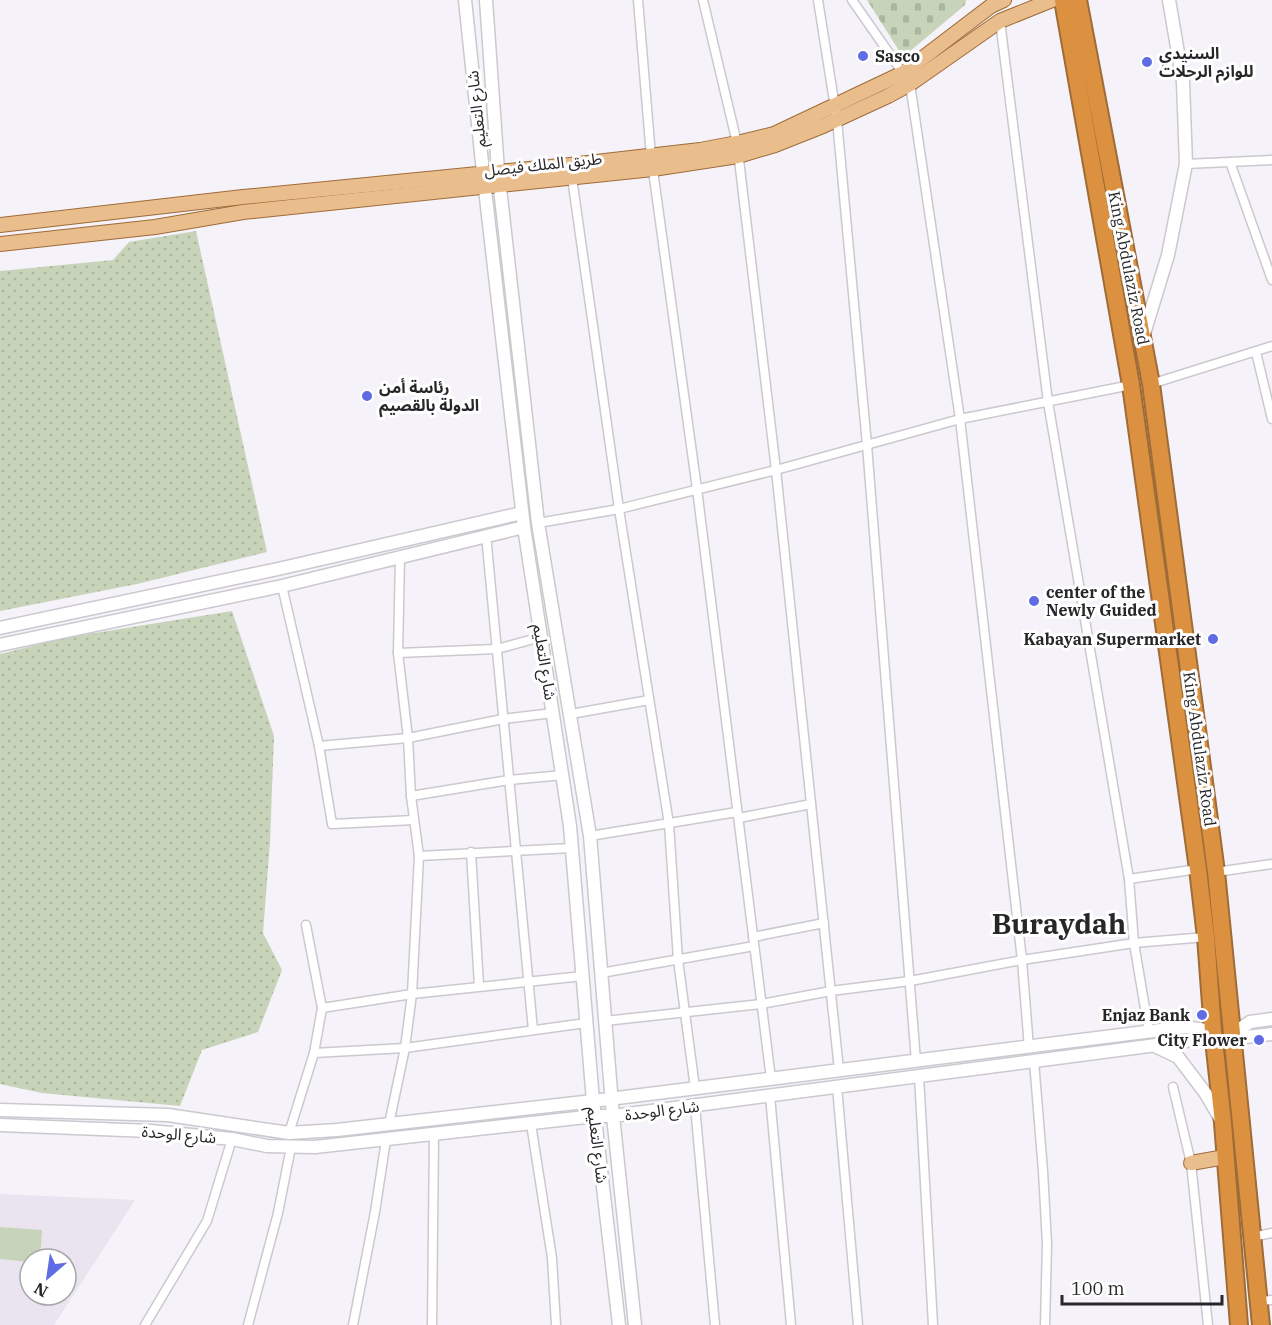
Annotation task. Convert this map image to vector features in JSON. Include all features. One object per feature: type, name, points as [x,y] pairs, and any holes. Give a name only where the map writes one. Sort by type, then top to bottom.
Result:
[{"type":"highway","name":"King Abdulaziz Road","points":[[1063,0],[1131,385],[1197,869],[1224,1123],[1239,1325]]},
{"type":"highway","name":"King Abdulaziz Road","points":[[1078,0],[1151,384],[1216,872],[1251,1237],[1266,1300],[1261,1325]]},
{"type":"main road","name":"طريق الملك فيصل","points":[[0,225],[209,200],[484,179],[501,186],[572,178],[738,149],[775,146],[907,78],[1000,21],[1052,0]]},
{"type":"main road","name":"طريق الملك فيصل","points":[[907,78],[995,2]]},
{"type":"main road","name":"طريق الملك فيصل","points":[[0,244],[155,227],[243,212],[484,179],[498,171],[652,163]]},
{"type":"main road","points":[[1191,1163],[1226,1157]]},
{"type":"street","name":"شارع التعليم","points":[[465,0],[522,513],[572,848],[593,1101],[619,1325]]},
{"type":"street","name":"شارع التعليم","points":[[486,0],[498,171],[538,523],[590,836],[613,1116],[635,1325]]},
{"type":"street","points":[[638,0],[652,163],[697,489],[771,1079]]},
{"type":"street","points":[[704,0],[738,149],[776,470],[839,1070]]},
{"type":"street","points":[[818,0],[836,113],[867,445],[916,1061]]},
{"type":"street","points":[[852,0],[907,78],[960,419],[1022,960],[1029,1048]]},
{"type":"street","points":[[1143,338],[1168,255],[1186,164],[1183,82],[1169,0]]},
{"type":"street","points":[[1000,21],[1048,402],[1129,879],[1134,943],[1149,1032]]},
{"type":"street","points":[[1186,164],[1272,160]]},
{"type":"street","points":[[1230,162],[1272,280]]},
{"type":"street","points":[[572,178],[619,509],[669,824],[678,960],[695,1088]]},
{"type":"street","points":[[1151,384],[1272,346]]},
{"type":"street","points":[[1256,352],[1272,419]]},
{"type":"street","points":[[538,523],[619,509],[776,470],[960,419],[1131,385]]},
{"type":"street","points":[[0,628],[278,569],[522,513]]},
{"type":"street","points":[[0,645],[282,586],[524,527]]},
{"type":"street","points":[[486,535],[532,1029]]},
{"type":"street","points":[[389,1124],[405,1048],[412,994],[419,856],[398,653],[400,557]]},
{"type":"street","points":[[282,586],[319,746],[332,824],[414,820]]},
{"type":"street","points":[[398,653],[497,649],[541,637]]},
{"type":"street","points":[[571,714],[649,700]]},
{"type":"street","points":[[319,746],[408,738],[502,719],[553,713]]},
{"type":"street","points":[[411,796],[509,780],[562,775]]},
{"type":"street","points":[[590,836],[811,804]]},
{"type":"street","points":[[419,856],[572,848]]},
{"type":"street","points":[[471,852],[479,986]]},
{"type":"street","points":[[1216,872],[1272,864]]},
{"type":"street","points":[[1129,879],[1197,869]]},
{"type":"street","points":[[601,973],[678,960],[824,922]]},
{"type":"street","points":[[289,1133],[314,1053],[322,1008],[306,925]]},
{"type":"street","points":[[605,1021],[761,1004],[1134,943],[1206,937]]},
{"type":"street","points":[[322,1008],[412,994],[582,976]]},
{"type":"street","points":[[1231,1035],[1250,1022],[1272,1019]]},
{"type":"street","points":[[314,1053],[405,1048],[586,1023]]},
{"type":"street","points":[[0,1110],[168,1115],[289,1133],[593,1101],[1185,1027],[1213,1031]]},
{"type":"street","name":"شارع الوحدة","points":[[0,1125],[150,1131],[232,1139],[267,1146],[315,1147],[695,1106],[1154,1046],[1187,1041],[1213,1031]]},
{"type":"street","points":[[1231,1035],[1246,1037],[1272,1034]]},
{"type":"street","points":[[1154,1046],[1178,1057],[1206,1094],[1224,1123]]},
{"type":"street","points":[[1034,1061],[1047,1244],[1045,1325]]},
{"type":"street","points":[[918,1076],[933,1325]]},
{"type":"street","points":[[837,1087],[858,1325]]},
{"type":"street","points":[[1173,1087],[1191,1163],[1208,1325]]},
{"type":"street","points":[[770,1096],[791,1325]]},
{"type":"street","points":[[695,1106],[715,1325]]},
{"type":"street","points":[[531,1124],[552,1258],[556,1325]]},
{"type":"street","points":[[432,1325],[434,1135]]},
{"type":"street","points":[[145,1325],[207,1221],[232,1139]]},
{"type":"street","points":[[353,1325],[375,1212],[386,1140]]},
{"type":"street","points":[[248,1325],[278,1213],[291,1147]]},
{"type":"street","points":[[1251,1237],[1272,1233]]},
{"type":"shaded area","points":[[0,1194],[135,1200],[78,1288],[78,1247],[18,1247],[18,1307],[66,1307],[54,1325],[0,1325]]},
{"type":"green space","points":[[867,0],[966,0],[965,5],[903,57]]},
{"type":"green space","points":[[196,231],[267,552],[137,584],[0,611],[0,271],[113,260],[129,242]]},
{"type":"green space","points":[[232,611],[274,736],[270,842],[263,933],[282,970],[258,1032],[202,1050],[180,1106],[42,1093],[0,1084],[0,654],[64,638]]},
{"type":"green space","points":[[0,1227],[42,1230],[41,1247],[18,1247],[18,1261],[0,1259]]},
{"type":"place","name":"Sasco","points":[[863,56]]},
{"type":"place","name":"السنيدي للوازم الرحلات","points":[[1147,62]]},
{"type":"place","name":"رئاسة أمن الدولة بالقصيم","points":[[367,396]]},
{"type":"place","name":"center of the Newly Guided","points":[[1034,601]]},
{"type":"place","name":"Kabayan Supermarket","points":[[1213,639]]},
{"type":"place","name":"Enjaz Bank","points":[[1202,1015]]},
{"type":"place","name":"City Flower","points":[[1259,1040]]},
{"type":"district","name":"Buraydah","points":[[1059,923]]}]
